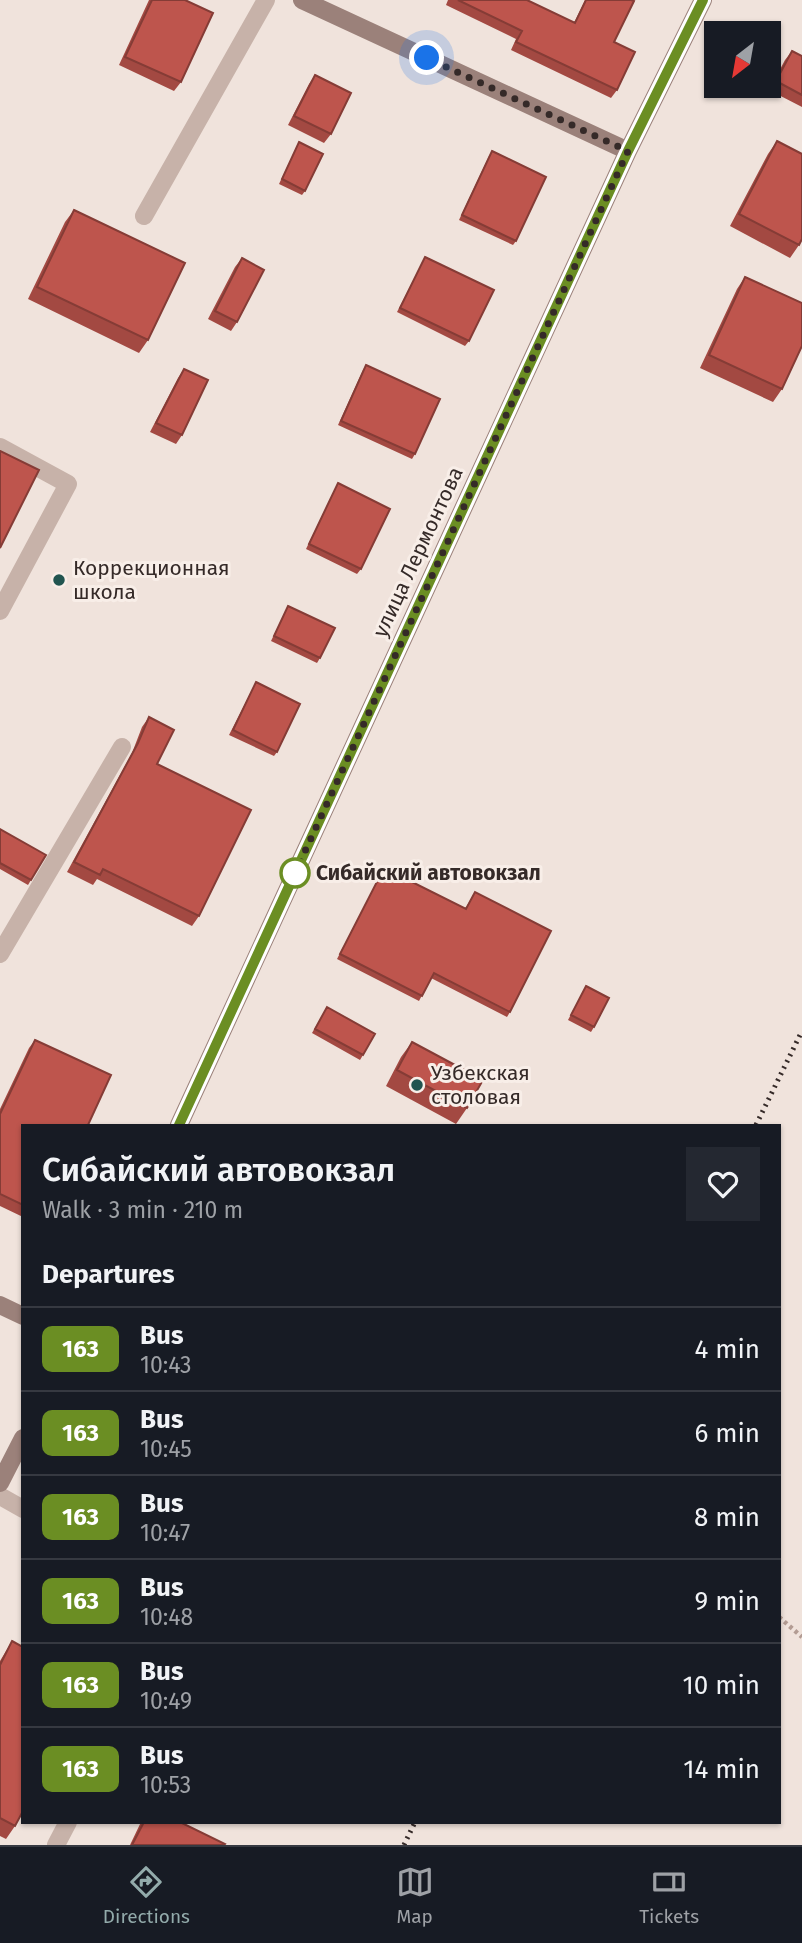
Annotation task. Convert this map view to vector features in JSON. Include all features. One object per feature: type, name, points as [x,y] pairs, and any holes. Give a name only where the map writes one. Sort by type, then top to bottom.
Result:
[{"type":"main road","points":[[302,0],[628,151]]},
{"type":"main road","name":"улица Лермонтова","points":[[179,1124],[628,151],[703,0]]},
{"type":"main road","points":[[0,1304],[21,1315]]},
{"type":"main road","points":[[0,1483],[21,1442]]},
{"type":"lane","points":[[144,216],[266,0]]},
{"type":"lane","points":[[0,447],[68,484],[0,611]]},
{"type":"lane","points":[[0,954],[122,747]]},
{"type":"lane","points":[[0,1496],[21,1507]]},
{"type":"lane","points":[[56,1845],[67,1824]]},
{"type":"path","points":[[781,1619],[802,1637]]},
{"type":"building","points":[[152,0],[185,0],[213,13],[181,82],[125,57]]},
{"type":"building","points":[[458,0],[527,0],[575,23],[586,0],[631,0],[634,1],[614,42],[635,52],[617,90],[516,42],[522,31]]},
{"type":"building","points":[[792,51],[802,56],[802,95],[781,84],[781,72]]},
{"type":"building","points":[[315,75],[351,93],[331,134],[294,116]]},
{"type":"building","points":[[777,141],[802,154],[802,239],[799,245],[739,214]]},
{"type":"building","points":[[299,142],[323,154],[305,191],[282,179]]},
{"type":"building","points":[[492,151],[546,177],[516,241],[462,215]]},
{"type":"building","points":[[74,210],[185,263],[148,340],[37,287]]},
{"type":"building","points":[[425,257],[494,290],[469,341],[400,308]]},
{"type":"building","points":[[242,258],[264,270],[237,322],[215,311]]},
{"type":"building","points":[[745,277],[802,303],[802,346],[782,389],[709,355]]},
{"type":"building","points":[[366,365],[440,399],[415,454],[341,421]]},
{"type":"building","points":[[184,369],[208,380],[182,435],[156,423]]},
{"type":"building","points":[[0,451],[39,470],[0,548]]},
{"type":"building","points":[[338,483],[390,509],[361,569],[309,544]]},
{"type":"building","points":[[288,606],[335,628],[320,658],[274,636]]},
{"type":"building","points":[[256,682],[300,704],[277,752],[233,730]]},
{"type":"building","points":[[149,717],[174,730],[157,764],[251,810],[199,916],[103,869],[100,875],[74,862],[138,743]]},
{"type":"building","points":[[0,829],[46,855],[31,880],[0,863]]},
{"type":"building","points":[[384,868],[466,909],[475,892],[551,931],[510,1012],[434,973],[422,996],[340,954]]},
{"type":"building","points":[[586,986],[609,998],[594,1027],[571,1015]]},
{"type":"building","points":[[327,1007],[375,1034],[363,1055],[315,1029]]},
{"type":"building","points":[[35,1040],[111,1075],[88,1124],[21,1124],[21,1204],[0,1194],[0,1114]]},
{"type":"building","points":[[412,1042],[483,1080],[467,1108],[397,1070]]},
{"type":"building","points":[[12,1641],[21,1646],[21,1815],[15,1826],[0,1818],[0,1665]]},
{"type":"building","points":[[143,1824],[184,1824],[225,1844],[224,1845],[132,1845]]},
{"type":"railway","points":[[756,1124],[802,1031]]},
{"type":"railway","points":[[404,1845],[414,1824]]},
{"type":"bus line","name":"163","points":[[179,1124],[628,151],[703,0]]},
{"type":"place","name":"Коррекционная школа","points":[[59,580]]},
{"type":"place","name":"Сибайский автовокзал","points":[[295,873]]},
{"type":"place","name":"Узбекская столовая","points":[[417,1085]]},
{"type":"route","points":[[295,873],[294,875],[628,151],[427,58]]}]
